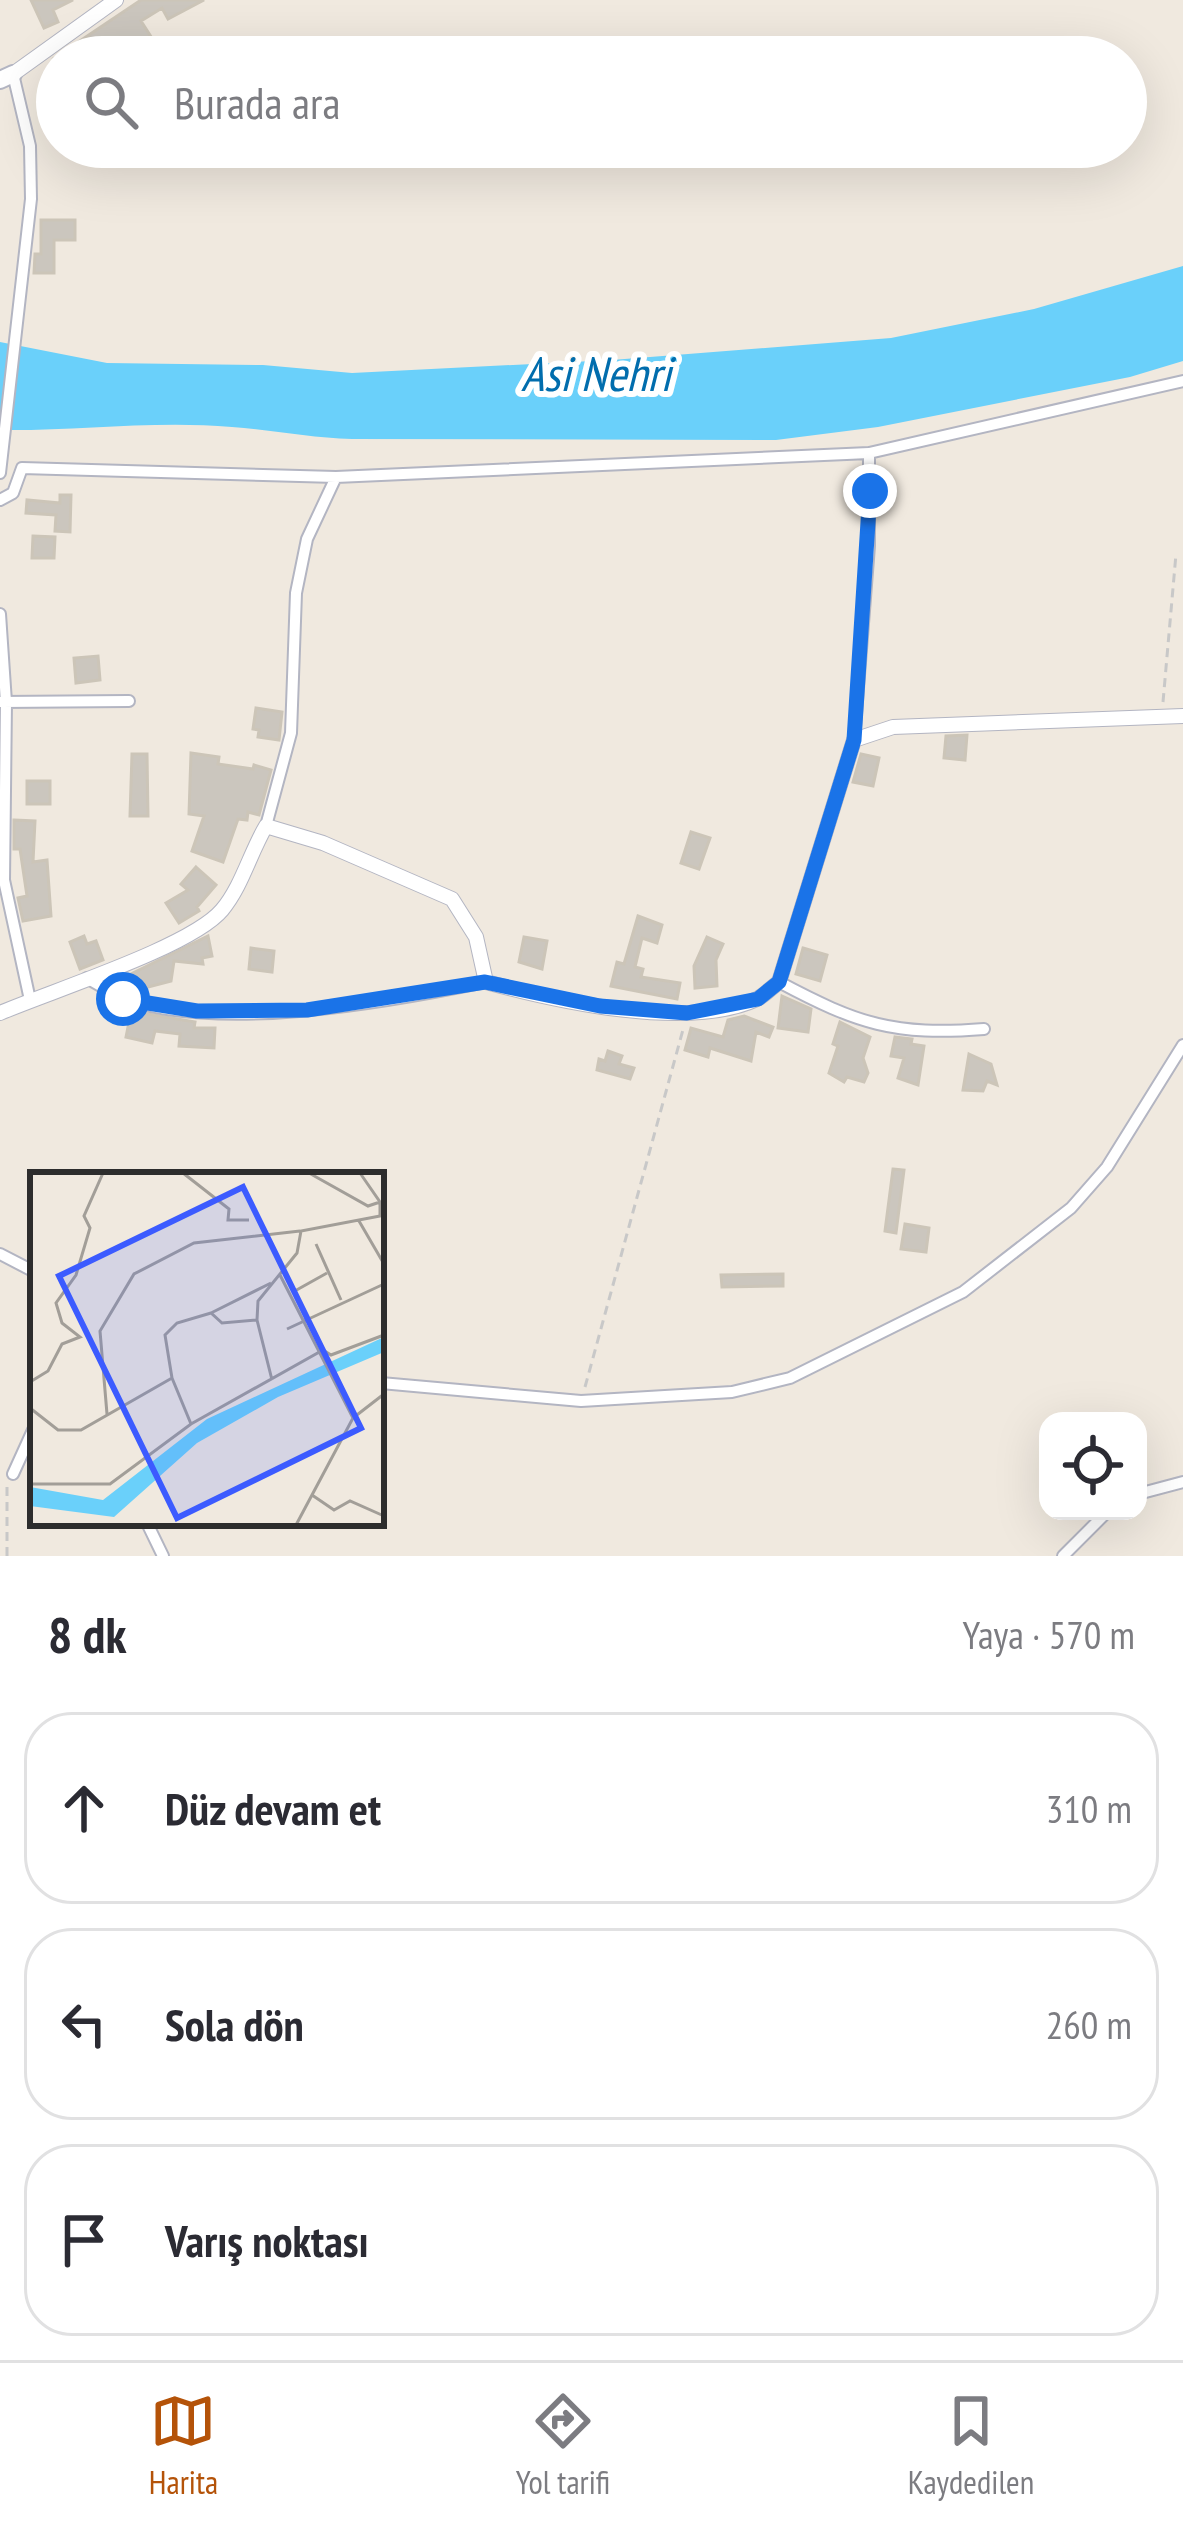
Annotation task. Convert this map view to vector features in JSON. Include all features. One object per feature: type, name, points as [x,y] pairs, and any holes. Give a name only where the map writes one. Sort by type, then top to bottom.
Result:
[{"type":"street","points":[[65,36],[116,0]]},
{"type":"street","points":[[0,472],[31,200],[30,146],[7,77],[36,57]]},
{"type":"street","points":[[0,500],[13,494],[22,467],[336,477],[869,453],[1183,381]]},
{"type":"street","points":[[87,978],[123,999],[197,1011],[307,1010],[485,982],[600,1006],[687,1013],[758,999],[779,982],[854,740],[869,546],[869,453]]},
{"type":"street","points":[[0,1013],[136,959],[208,923],[234,893],[266,826],[291,733],[296,593],[307,539],[336,477]]},
{"type":"street","points":[[0,614],[2,880],[30,1000]]},
{"type":"street","points":[[3,702],[129,701]]},
{"type":"street","points":[[854,740],[893,727],[1183,716]]},
{"type":"street","points":[[266,826],[323,843],[452,899],[476,937],[485,982]]},
{"type":"street","points":[[779,982],[891,1030],[984,1029]]},
{"type":"street","points":[[384,1384],[581,1400],[732,1393],[790,1378],[963,1292],[1071,1208],[1107,1167],[1183,1045]]},
{"type":"street","points":[[0,1254],[30,1269]]},
{"type":"street","points":[[14,1474],[30,1437]]},
{"type":"street","points":[[1147,1492],[1183,1482]]},
{"type":"street","points":[[1063,1556],[1099,1520]]},
{"type":"street","points":[[148,1526],[163,1556]]},
{"type":"path","points":[[1162,716],[1176,554]]},
{"type":"path","points":[[581,1400],[687,1013]]},
{"type":"path","points":[[7,1556],[6,1488],[14,1474]]},
{"type":"water","name":"Asi Nehri","points":[[1183,266],[1183,361],[1130,377],[878,427],[776,440],[352,439],[174,425],[0,430],[0,342],[107,363],[263,365],[352,373],[612,360],[891,338],[1034,309]]},
{"type":"building","points":[[31,0],[73,0],[53,10],[58,22],[44,28]]},
{"type":"building","points":[[141,0],[204,0],[168,19],[162,8],[141,21],[151,36],[87,36]]},
{"type":"building","points":[[41,220],[75,220],[75,240],[54,240],[54,273],[34,273],[35,254],[41,254]]},
{"type":"building","points":[[60,495],[71,495],[70,532],[55,531],[56,515],[26,513],[27,500],[60,503]]},
{"type":"building","points":[[33,536],[55,537],[54,558],[32,558]]},
{"type":"building","points":[[98,656],[100,680],[76,683],[74,658]]},
{"type":"building","points":[[256,708],[282,712],[279,740],[258,737],[259,730],[253,729]]},
{"type":"building","points":[[967,735],[965,760],[944,758],[946,736]]},
{"type":"building","points":[[191,753],[219,757],[218,764],[271,770],[259,815],[248,812],[247,820],[238,819],[223,862],[192,851],[204,816],[189,814]]},
{"type":"building","points":[[132,754],[147,754],[148,816],[130,816]]},
{"type":"building","points":[[861,754],[879,758],[873,786],[853,782]]},
{"type":"building","points":[[27,781],[50,781],[50,804],[27,804]]},
{"type":"building","points":[[14,820],[35,821],[33,862],[47,860],[51,916],[23,921],[18,898],[27,896],[20,849],[14,849]]},
{"type":"building","points":[[691,832],[710,838],[699,869],[681,863]]},
{"type":"building","points":[[196,867],[216,885],[197,907],[199,911],[179,923],[166,903],[188,890],[181,884]]},
{"type":"building","points":[[638,916],[662,925],[657,943],[642,938],[635,967],[643,969],[641,977],[680,983],[677,999],[611,986],[617,962],[624,964]]},
{"type":"building","points":[[84,936],[87,944],[96,941],[103,960],[80,969],[70,942]]},
{"type":"building","points":[[208,936],[212,956],[202,958],[203,964],[174,961],[171,981],[133,991],[127,976]]},
{"type":"building","points":[[524,937],[547,941],[542,969],[519,962]]},
{"type":"building","points":[[707,937],[723,944],[716,960],[717,986],[695,988],[694,966]]},
{"type":"building","points":[[251,948],[274,951],[272,972],[249,969]]},
{"type":"building","points":[[803,948],[827,955],[820,981],[796,974]]},
{"type":"building","points":[[782,996],[811,1009],[808,1032],[778,1028]]},
{"type":"building","points":[[136,1012],[195,1022],[194,1028],[215,1028],[214,1048],[179,1046],[180,1034],[155,1031],[152,1043],[126,1037],[130,1017]]},
{"type":"building","points":[[744,1016],[773,1027],[769,1037],[756,1032],[751,1061],[710,1048],[708,1057],[685,1050],[691,1028],[723,1037],[728,1020]]},
{"type":"building","points":[[840,1022],[870,1037],[863,1058],[868,1073],[864,1082],[847,1077],[844,1082],[829,1073]]},
{"type":"building","points":[[895,1037],[924,1046],[918,1085],[898,1078],[904,1058],[891,1056]]},
{"type":"building","points":[[608,1051],[622,1056],[619,1064],[634,1068],[630,1079],[597,1070],[599,1059],[605,1061]]},
{"type":"building","points":[[969,1054],[991,1064],[997,1085],[987,1081],[983,1091],[963,1090]]},
{"type":"building","points":[[893,1169],[904,1170],[896,1233],[885,1231]]},
{"type":"building","points":[[905,1224],[929,1228],[926,1252],[901,1249]]},
{"type":"building","points":[[783,1274],[783,1286],[722,1287],[721,1275]]},
{"type":"route","points":[[123,999],[197,1011],[307,1010],[485,982],[531,994],[647,1011],[687,1013],[758,999],[779,982],[854,740],[870,491]]}]
